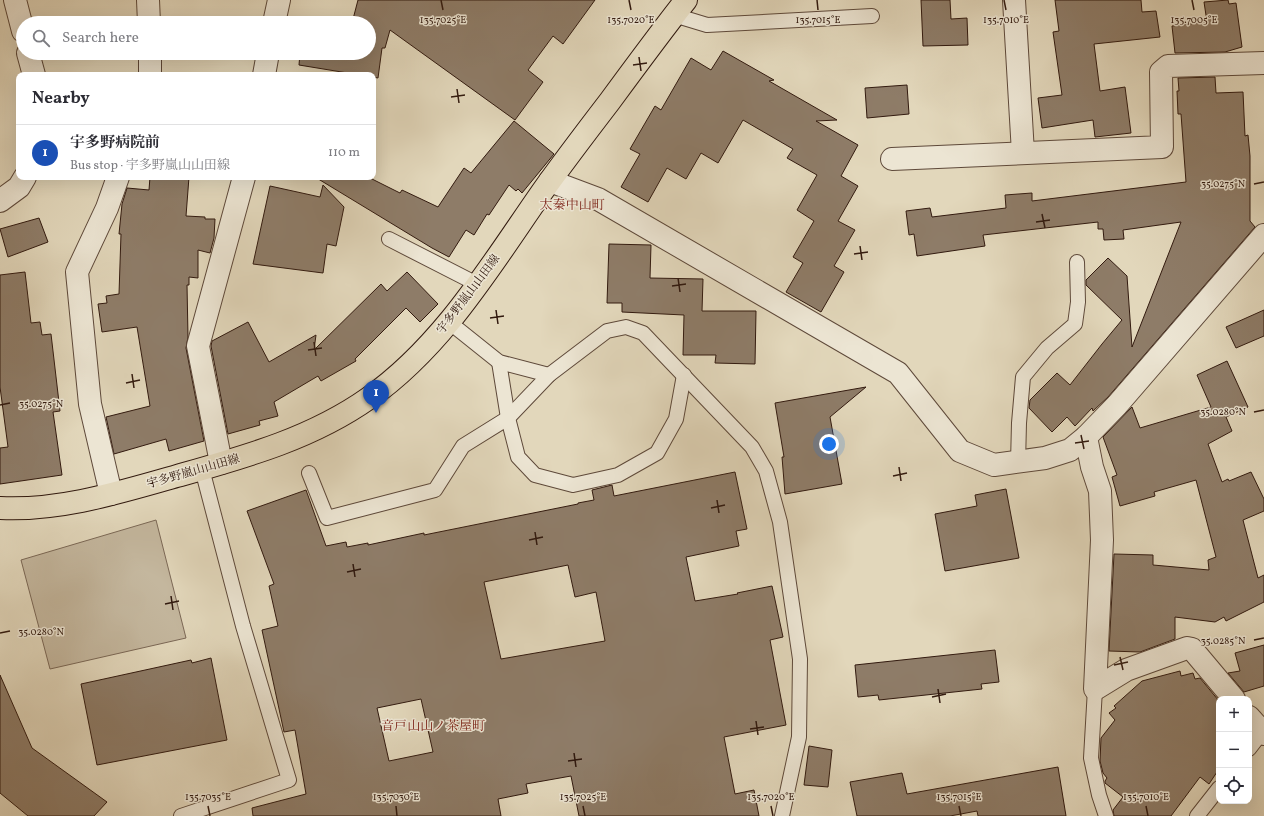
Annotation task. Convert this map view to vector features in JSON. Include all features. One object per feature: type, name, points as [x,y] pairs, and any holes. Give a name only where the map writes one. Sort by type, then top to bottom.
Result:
[{"type":"main road","name":"宇多野嵐山山田線","points":[[0,508],[10,509],[66,504],[110,494],[212,466],[291,440],[347,412],[368,399],[389,383],[418,356],[449,322],[550,182],[680,8]]},
{"type":"street","points":[[15,0],[19,16]]},
{"type":"street","points":[[148,0],[149,16]]},
{"type":"street","points":[[276,16],[279,0]]},
{"type":"street","points":[[1014,0],[1023,153]]},
{"type":"street","points":[[30,60],[33,72]]},
{"type":"street","points":[[150,60],[150,72]]},
{"type":"street","points":[[265,72],[267,60]]},
{"type":"street","points":[[892,159],[1162,147],[1161,72],[1168,66],[1264,63]]},
{"type":"street","points":[[0,201],[19,187],[23,180]]},
{"type":"street","points":[[110,494],[90,404],[77,272],[107,208],[117,180]]},
{"type":"street","points":[[212,466],[198,346],[243,180]]},
{"type":"street","points":[[550,182],[598,200],[898,373],[960,451],[994,465],[1018,463],[1045,458],[1070,450],[1086,437],[1117,405],[1264,235]]},
{"type":"street","points":[[1086,437],[1092,467],[1100,491],[1102,533],[1095,689]]},
{"type":"street","points":[[1095,689],[1126,670],[1186,648],[1192,649],[1231,696]]},
{"type":"lane","points":[[680,8],[707,25],[872,16]]},
{"type":"lane","points":[[389,239],[477,284]]},
{"type":"lane","points":[[1018,463],[1019,423],[1024,377],[1047,348],[1075,324],[1078,302],[1077,262]]},
{"type":"lane","points":[[449,322],[499,362],[549,375]]},
{"type":"lane","points":[[309,473],[327,518],[434,490],[463,446],[508,418],[549,375],[607,331],[626,327],[643,333],[752,447],[766,472],[780,522],[800,660],[799,737],[782,816]]},
{"type":"lane","points":[[499,362],[508,418],[518,457],[536,475],[573,486],[618,475],[657,453],[676,419],[684,375]]},
{"type":"lane","points":[[181,816],[289,780],[243,626],[212,466]]},
{"type":"lane","points":[[1095,689],[1092,758],[1099,795],[1106,816]]},
{"type":"lane","points":[[1252,742],[1258,728]]},
{"type":"lane","points":[[1198,816],[1216,792]]},
{"type":"shaded area","points":[[156,520],[186,638],[50,669],[21,560]]},
{"type":"building","points":[[358,0],[595,0],[563,44],[553,36],[528,70],[543,82],[515,120],[390,30],[385,48],[382,48],[378,78],[376,78],[376,72],[342,72],[299,65],[299,60],[376,60],[376,16],[354,16]]},
{"type":"building","points":[[921,0],[950,0],[951,19],[967,18],[968,45],[923,46]]},
{"type":"building","points":[[1055,0],[1141,0],[1142,12],[1156,11],[1160,37],[1094,44],[1100,91],[1125,87],[1131,133],[1095,137],[1093,120],[1042,128],[1038,98],[1062,95],[1053,32],[1059,31]]},
{"type":"building","points":[[1228,0],[1229,4],[1236,3],[1242,47],[1225,52],[1175,53],[1172,26],[1207,22],[1204,2]]},
{"type":"building","points":[[723,51],[774,80],[769,81],[837,120],[816,121],[858,145],[841,176],[858,186],[838,221],[855,230],[834,266],[844,272],[821,312],[786,292],[803,263],[793,257],[814,221],[797,210],[817,175],[787,158],[793,149],[743,120],[718,163],[701,153],[686,179],[667,168],[648,202],[621,187],[640,154],[630,149],[655,106],[661,110],[691,58],[711,70]]},
{"type":"building","points":[[1215,77],[1216,93],[1243,92],[1245,136],[1248,135],[1250,156],[1250,221],[1255,227],[1108,397],[1093,411],[1092,408],[1075,426],[1067,417],[1052,432],[1029,408],[1030,400],[1057,373],[1070,385],[1122,320],[1086,285],[1086,280],[1108,258],[1127,276],[1132,347],[1181,222],[1123,230],[1124,239],[1104,240],[1103,229],[1098,229],[1098,222],[983,235],[985,246],[917,256],[914,234],[909,235],[906,211],[930,208],[932,217],[1006,208],[1005,195],[1032,193],[1032,201],[1186,182],[1181,114],[1178,114],[1178,78]]},
{"type":"building","points":[[907,85],[909,114],[867,118],[865,88]]},
{"type":"building","points":[[514,121],[554,154],[522,193],[518,189],[516,191],[509,185],[489,215],[487,214],[474,235],[466,230],[449,257],[320,180],[374,180],[400,193],[402,190],[438,207],[464,168],[471,173]]},
{"type":"building","points":[[150,180],[189,180],[186,216],[215,219],[214,238],[210,253],[198,250],[198,278],[189,277],[189,285],[187,285],[188,337],[186,348],[204,441],[169,451],[166,439],[114,454],[106,417],[150,406],[137,327],[102,332],[98,304],[107,303],[106,296],[119,294],[121,234],[119,234],[122,204],[127,188],[149,190]]},
{"type":"building","points":[[323,185],[344,207],[336,246],[327,244],[323,273],[253,264],[270,186],[320,197]]},
{"type":"building","points":[[39,218],[48,242],[8,257],[0,229]]},
{"type":"building","points":[[609,244],[651,245],[650,278],[703,279],[702,311],[756,311],[755,364],[715,363],[716,355],[683,355],[684,315],[622,312],[622,303],[607,303]]},
{"type":"building","points":[[25,272],[31,323],[40,322],[42,335],[51,334],[60,411],[53,412],[62,475],[0,484],[0,448],[8,447],[0,387],[0,275]]},
{"type":"building","points":[[407,272],[438,304],[420,322],[406,308],[355,359],[356,361],[321,381],[318,376],[274,402],[278,416],[259,421],[260,425],[228,434],[211,346],[212,341],[248,322],[269,362],[316,335],[314,350],[381,284],[387,291]]},
{"type":"building","points":[[1264,310],[1264,336],[1236,348],[1226,327]]},
{"type":"building","points":[[1227,361],[1248,407],[1226,417],[1232,431],[1208,444],[1222,482],[1228,479],[1229,481],[1251,472],[1264,499],[1264,511],[1243,520],[1258,578],[1264,575],[1264,602],[1226,621],[1224,617],[1215,622],[1175,617],[1175,639],[1140,652],[1109,651],[1114,554],[1153,555],[1153,565],[1209,570],[1208,560],[1216,557],[1196,480],[1154,492],[1155,496],[1120,506],[1112,477],[1117,475],[1103,437],[1132,407],[1140,428],[1211,407],[1197,375]]},
{"type":"building","points":[[866,387],[830,417],[842,484],[785,494],[782,457],[784,457],[775,403]]},
{"type":"building","points":[[735,472],[747,529],[736,531],[739,546],[686,557],[695,601],[738,594],[737,593],[772,586],[783,637],[770,640],[786,725],[724,737],[735,794],[754,790],[759,816],[579,816],[571,776],[526,784],[528,793],[498,799],[501,816],[253,816],[252,808],[306,794],[295,730],[284,732],[262,630],[278,626],[269,586],[274,584],[247,511],[306,490],[326,546],[346,542],[347,547],[368,543],[368,545],[424,533],[424,535],[578,504],[594,500],[592,490],[612,485],[614,496]],"holes":[[[568,565],[575,597],[596,592],[605,641],[501,659],[484,582]],[[421,699],[433,752],[389,761],[377,708]]]},
{"type":"building","points":[[1006,489],[1019,558],[945,571],[935,514],[977,506],[975,495]]},
{"type":"building","points":[[1264,645],[1264,686],[1244,692],[1228,673],[1240,671],[1235,653]]},
{"type":"building","points":[[995,650],[999,682],[981,684],[982,689],[879,700],[878,695],[858,697],[855,665]]},
{"type":"building","points":[[211,658],[227,740],[97,765],[81,684],[191,660],[192,663]]},
{"type":"building","points":[[1180,671],[1181,676],[1193,673],[1195,679],[1200,678],[1216,697],[1216,774],[1209,784],[1200,777],[1171,816],[1114,816],[1113,810],[1123,797],[1105,783],[1107,778],[1103,773],[1100,761],[1101,738],[1115,720],[1109,713],[1116,708],[1114,706],[1142,681]]},
{"type":"building","points":[[0,675],[32,748],[107,802],[94,816],[28,816],[0,793]]},
{"type":"building","points":[[809,746],[832,750],[828,787],[804,785]]},
{"type":"building","points":[[1058,767],[1066,816],[978,816],[977,811],[950,816],[857,816],[850,782],[902,773],[907,794]]},
{"type":"place","name":"宇多野病院前","points":[[376,413]]},
{"type":"district","name":"太秦中山町","points":[[572,204]]},
{"type":"district","name":"音戸山山ノ茶屋町","points":[[433,725]]}]
